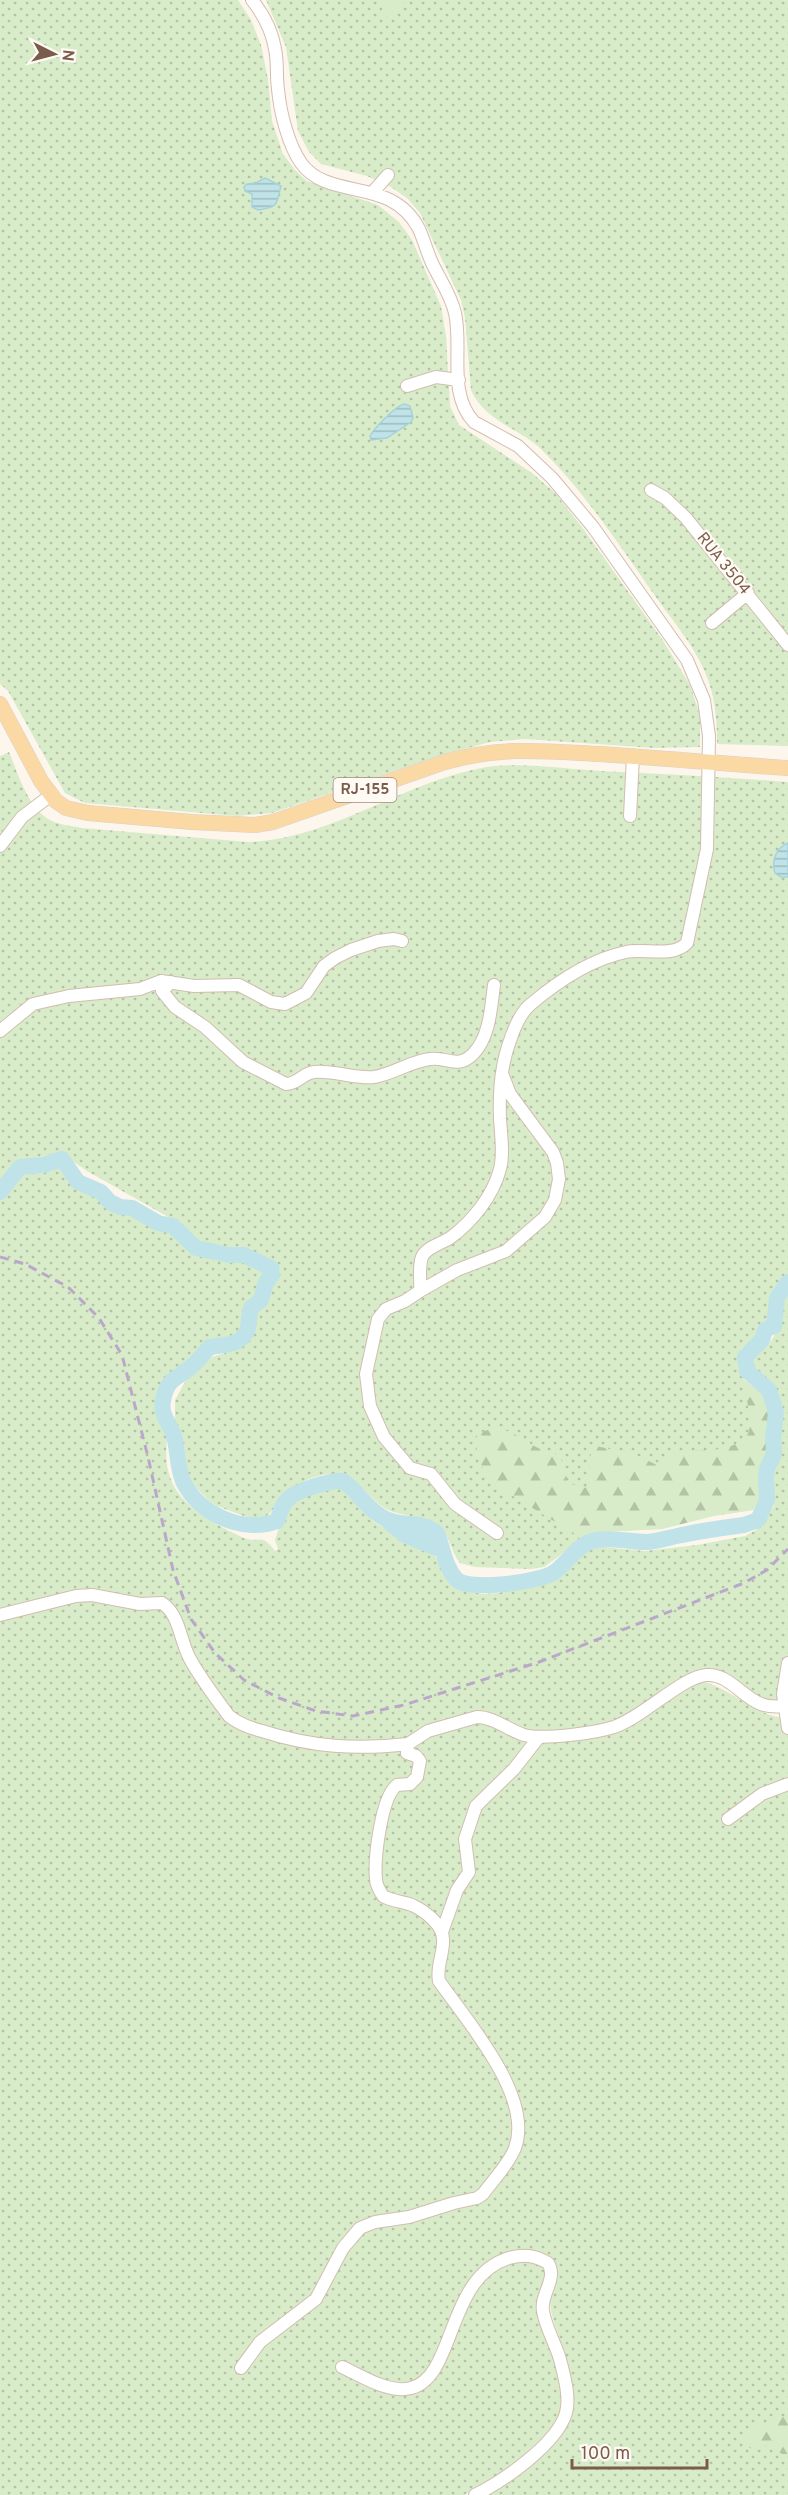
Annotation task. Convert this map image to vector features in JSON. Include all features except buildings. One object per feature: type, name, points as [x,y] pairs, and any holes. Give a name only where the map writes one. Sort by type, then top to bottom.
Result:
[{"type":"main road","name":"RJ-155","points":[[0,704],[40,781],[66,808],[88,813],[192,822],[255,825],[291,817],[472,754],[518,749],[788,768]]},
{"type":"street","points":[[252,0],[270,28],[275,48],[278,90],[284,120],[294,150],[302,164],[312,174],[385,196],[404,208],[420,231],[454,310],[460,397],[468,416],[485,429],[518,446],[567,495],[594,527],[687,660],[704,700],[710,736],[707,849],[687,943],[677,950],[630,951],[615,955],[566,979],[528,1006],[514,1029],[501,1068],[499,1088],[502,1153],[501,1168],[495,1185],[472,1217],[460,1229],[424,1253],[421,1262],[420,1291]]},
{"type":"street","points":[[372,193],[388,175]]},
{"type":"street","points":[[407,386],[436,376],[459,380]]},
{"type":"street","name":"RUA 3504","points":[[651,490],[665,498],[686,518],[788,645]]},
{"type":"street","points":[[712,623],[748,593]]},
{"type":"street","points":[[630,816],[633,756]]},
{"type":"street","points":[[0,846],[22,817],[51,795]]},
{"type":"street","points":[[0,1031],[33,1004],[80,994],[140,989],[161,981],[202,987],[239,985],[271,1002],[285,1004],[306,993],[324,966],[335,958],[378,941],[402,940]]},
{"type":"street","points":[[171,982],[162,991],[176,1007],[206,1027],[243,1062],[286,1084],[300,1081],[312,1072],[372,1077],[432,1058],[448,1063],[466,1059],[472,1055],[483,1038],[494,985]]},
{"type":"street","points":[[497,1533],[455,1504],[431,1474],[410,1468],[384,1437],[370,1406],[366,1374],[378,1319],[386,1309],[405,1301],[457,1270],[512,1247],[545,1216],[555,1200],[559,1179],[553,1152],[510,1094],[501,1068]]},
{"type":"street","points":[[0,1615],[76,1596],[92,1595],[140,1604],[162,1602],[172,1613],[188,1655],[197,1671],[229,1716],[236,1722],[280,1737],[326,1746],[374,1748],[408,1744],[428,1731],[477,1717],[484,1717],[520,1734],[539,1737],[596,1731],[615,1727],[651,1708],[688,1682],[707,1675],[723,1678],[747,1697],[763,1705],[786,1706]]},
{"type":"street","points":[[788,1663],[783,1683],[788,1728]]},
{"type":"street","points":[[241,2368],[260,2342],[316,2299],[343,2248],[360,2229],[375,2222],[409,2217],[477,2198],[483,2194],[515,2150],[520,2130],[517,2108],[495,2061],[439,1981],[437,1972],[443,1945],[442,1932],[457,1890],[469,1872],[465,1839],[476,1806],[510,1773],[539,1737]]},
{"type":"street","points":[[408,1744],[407,1753],[416,1756],[420,1761],[417,1776],[410,1784],[397,1785],[389,1794],[377,1838],[375,1881],[383,1896],[389,1900],[414,1906],[437,1924],[442,1932]]},
{"type":"street","points":[[728,1819],[762,1794],[788,1784]]},
{"type":"street","points":[[342,2367],[386,2386],[412,2388],[421,2384],[438,2364],[457,2313],[476,2281],[496,2264],[516,2256],[531,2255],[548,2263],[552,2271],[543,2298],[543,2311],[563,2370],[567,2391],[565,2415],[550,2438],[504,2480],[475,2495]]},
{"type":"green space","points":[[0,0],[238,0],[251,20],[261,45],[268,79],[272,121],[283,154],[307,181],[378,205],[399,222],[412,240],[441,306],[446,336],[450,406],[459,425],[532,473],[555,493],[582,527],[662,639],[690,685],[700,715],[700,747],[654,748],[525,739],[490,742],[439,756],[272,813],[237,816],[85,803],[65,793],[8,691],[0,684]]},
{"type":"green space","points":[[266,0],[788,0],[788,746],[717,744],[717,725],[711,689],[695,652],[682,632],[602,521],[559,468],[534,443],[494,417],[477,401],[471,390],[465,318],[461,300],[420,213],[408,199],[391,187],[367,176],[321,164],[309,152],[298,131],[286,47]]},
{"type":"green space","points":[[382,0],[405,0],[391,16],[385,18],[382,14]]},
{"type":"green space","points":[[9,752],[30,799],[42,815],[54,822],[82,828],[248,842],[278,839],[309,831],[427,784],[487,767],[530,766],[788,782],[788,1275],[775,1292],[769,1321],[759,1335],[741,1349],[738,1356],[744,1380],[765,1396],[770,1407],[767,1448],[759,1476],[759,1500],[753,1510],[713,1516],[662,1529],[599,1532],[583,1539],[544,1567],[531,1569],[475,1567],[460,1563],[440,1527],[428,1520],[388,1510],[354,1482],[336,1475],[318,1476],[289,1490],[270,1513],[260,1518],[252,1519],[217,1506],[208,1500],[189,1480],[184,1446],[175,1424],[175,1400],[187,1378],[212,1357],[232,1351],[246,1339],[256,1312],[268,1299],[276,1277],[273,1262],[244,1249],[217,1247],[199,1242],[170,1218],[65,1156],[53,1154],[19,1162],[0,1183],[0,756]]},
{"type":"green space","points":[[54,1166],[85,1190],[99,1195],[113,1208],[138,1215],[167,1229],[182,1241],[191,1253],[229,1260],[245,1258],[267,1270],[262,1283],[261,1296],[249,1304],[241,1333],[230,1340],[208,1344],[189,1366],[169,1376],[160,1393],[158,1421],[168,1434],[166,1455],[169,1472],[184,1500],[196,1511],[227,1530],[249,1540],[263,1540],[275,1551],[278,1549],[275,1540],[285,1509],[302,1495],[339,1484],[351,1492],[374,1522],[434,1554],[452,1586],[482,1594],[498,1593],[554,1576],[576,1555],[593,1546],[645,1551],[745,1536],[756,1530],[774,1506],[772,1480],[780,1457],[779,1435],[782,1413],[773,1390],[754,1371],[752,1357],[769,1344],[774,1336],[788,1289],[788,1703],[760,1699],[730,1676],[715,1669],[706,1668],[697,1671],[702,1681],[724,1690],[754,1708],[788,1718],[788,2495],[486,2495],[560,2435],[568,2390],[568,2364],[552,2315],[550,2294],[543,2292],[564,2391],[559,2421],[505,2474],[464,2495],[0,2495],[0,1196],[22,1172]]},
{"type":"green space","points":[[744,1380],[765,1396],[770,1407],[767,1448],[759,1476],[759,1500],[753,1510],[713,1516],[662,1529],[599,1532],[583,1539],[487,1480],[477,1453],[476,1438],[479,1433],[496,1429],[511,1432],[540,1449],[556,1454],[562,1461],[568,1482],[582,1489],[588,1486],[591,1451],[596,1446],[636,1455],[657,1465],[677,1453],[720,1449],[740,1442],[748,1434],[750,1427]]},
{"type":"green space","points":[[788,2416],[788,2454],[782,2454],[768,2445],[754,2449],[746,2447],[744,2443],[746,2433],[756,2424],[767,2424],[777,2418]]},
{"type":"water","points":[[265,178],[281,186],[276,204],[270,208],[258,210],[252,207],[252,194],[245,191],[244,187]]},
{"type":"water","points":[[404,404],[410,406],[413,418],[411,422],[387,438],[371,440],[370,436],[380,423]]},
{"type":"water","points":[[788,843],[788,877],[781,877],[775,873],[774,860],[780,848]]},
{"type":"waterway","points":[[0,1192],[20,1167],[43,1165],[62,1159],[78,1182],[101,1192],[110,1202],[120,1207],[132,1208],[158,1223],[173,1226],[196,1248],[229,1255],[244,1255],[271,1268],[272,1275],[266,1282],[261,1300],[251,1308],[246,1334],[238,1341],[227,1345],[210,1347],[189,1369],[167,1387],[162,1406],[163,1411],[174,1436],[181,1476],[190,1493],[210,1512],[223,1518],[236,1523],[264,1524],[277,1521],[284,1504],[299,1492],[314,1486],[343,1481],[380,1516],[399,1523],[425,1526],[437,1533],[452,1574],[463,1583],[474,1585],[504,1584],[534,1580],[545,1576],[558,1569],[578,1549],[596,1540],[650,1542],[744,1525],[758,1520],[767,1500],[766,1477],[774,1454],[776,1412],[769,1390],[747,1371],[745,1357],[762,1340],[765,1330],[774,1326],[777,1298],[788,1282]]},
{"type":"waterway","points":[[389,1522],[405,1535],[442,1550]]},
{"type":"railway","points":[[0,1257],[25,1264],[68,1287],[99,1318],[122,1355],[173,1570],[191,1619],[215,1653],[244,1680],[279,1698],[316,1711],[353,1716],[404,1705],[539,1662],[744,1583],[767,1570],[788,1549]]}]
